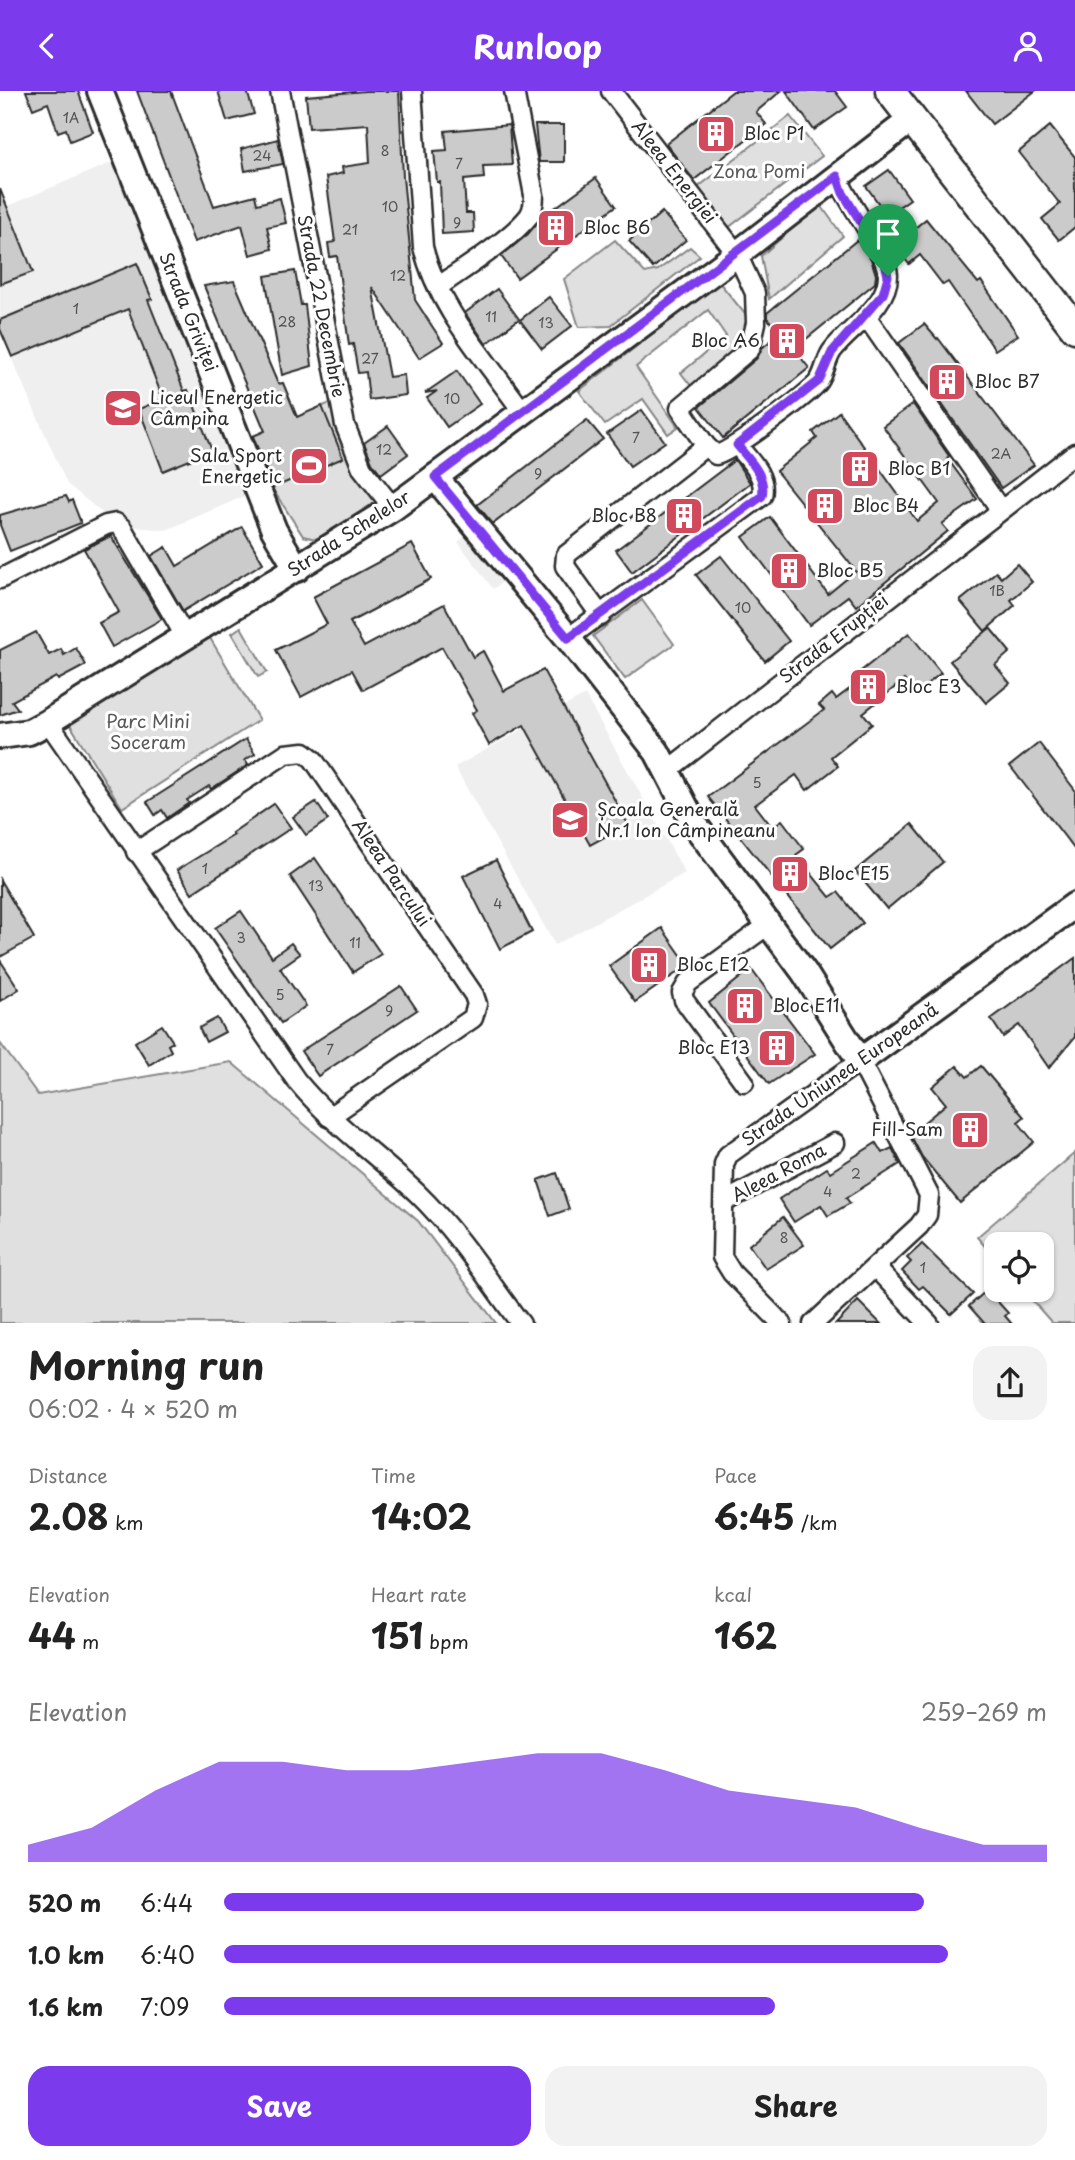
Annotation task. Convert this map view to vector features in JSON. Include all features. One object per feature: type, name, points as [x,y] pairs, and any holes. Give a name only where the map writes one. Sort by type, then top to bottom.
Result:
[{"type":"main road","name":"Strada Griviței","points":[[100,91],[274,530],[296,569]]},
{"type":"main road","points":[[890,91],[1075,328]]},
{"type":"main road","name":"Strada Schelelor","points":[[0,736],[29,731],[48,722],[393,508],[737,254],[912,119]]},
{"type":"main road","points":[[435,477],[648,739],[668,770],[695,825],[804,972],[860,1061]]},
{"type":"main road","name":"Strada Uniunea Europeană","points":[[860,1061],[1075,905]]},
{"type":"street","name":"Strada 22 Decembrie","points":[[280,91],[345,425],[362,468],[393,508]]},
{"type":"street","points":[[412,91],[423,247],[438,287],[454,318],[522,411]]},
{"type":"street","points":[[438,287],[508,235],[529,216],[533,207],[534,195],[513,91]]},
{"type":"street","name":"Aleea Energiei","points":[[611,91],[737,254],[755,293],[756,323],[750,349],[680,408],[706,446]]},
{"type":"street","points":[[601,616],[565,566],[566,555],[706,446],[712,453],[721,455],[819,381],[832,352],[883,294],[888,276],[885,262],[843,193],[837,176]]},
{"type":"street","points":[[866,316],[1000,509]]},
{"type":"street","points":[[568,638],[762,496],[764,488],[760,475],[737,445]]},
{"type":"street","name":"Strada Erupției","points":[[668,770],[1075,453]]},
{"type":"street","points":[[0,579],[106,525],[116,523],[122,528],[185,636]]},
{"type":"street","points":[[48,722],[296,1080],[329,1117],[408,1185],[443,1220],[520,1323]]},
{"type":"street","name":"Aleea Parcului","points":[[136,852],[285,754],[304,752],[313,759],[474,995],[477,1004],[473,1018],[329,1117]]},
{"type":"street","points":[[744,1082],[684,1000],[682,993],[688,983],[768,925]]},
{"type":"street","points":[[814,1323],[919,1226],[927,1215],[929,1205],[921,1176],[860,1061]]},
{"type":"street","name":"Strada Uniunea Europeană","points":[[781,1323],[726,1266],[722,1257],[724,1164],[729,1155],[860,1061]]},
{"type":"street","name":"Aleea Roma","points":[[723,1202],[835,1143]]},
{"type":"street","points":[[876,1268],[928,1323]]},
{"type":"shaded area","name":"Liceul Energetic Câmpina","points":[[113,162],[247,495],[166,530],[117,525],[67,484],[0,332],[0,209]]},
{"type":"shaded area","points":[[474,530],[509,577],[493,589],[458,542]]},
{"type":"shaded area","name":"Școala Generală Nr.1 Ion Câmpineanu","points":[[585,695],[685,873],[555,945],[455,767]]},
{"type":"green space","name":"Zona Pomi","points":[[790,116],[822,156],[728,228],[697,188]]},
{"type":"green space","points":[[820,204],[843,236],[769,299],[761,256]]},
{"type":"green space","points":[[615,240],[645,273],[658,270],[690,247],[700,256],[610,326],[579,327],[564,279]]},
{"type":"green space","points":[[719,282],[750,320],[749,342],[692,387],[681,373],[726,336],[708,310],[636,367],[678,427],[668,434],[643,399],[605,425],[579,391]]},
{"type":"green space","name":"Sala Sport Energetic","points":[[330,403],[359,478],[379,505],[316,539],[303,536],[272,488],[251,437]]},
{"type":"green space","points":[[642,600],[674,644],[625,679],[593,636]]},
{"type":"green space","points":[[241,627],[267,672],[258,677],[232,633]]},
{"type":"green space","name":"Parc Mini Soceram","points":[[210,638],[259,720],[122,808],[69,723]]},
{"type":"green space","points":[[0,1043],[38,1095],[231,1062],[418,1221],[496,1323],[0,1323]]},
{"type":"green space","points":[[1075,1153],[1075,1323],[1052,1323],[1034,1302],[1054,1302],[1054,1232],[984,1232],[984,1245],[977,1237]]},
{"type":"building","points":[[26,91],[78,91],[93,132],[70,141],[66,129],[58,132],[48,103],[33,109]]},
{"type":"building","points":[[137,91],[171,91],[214,206],[255,195],[257,204],[280,198],[286,223],[267,227],[272,249],[250,255],[242,225],[194,242]]},
{"type":"building","points":[[218,91],[247,91],[254,114],[227,121]]},
{"type":"building","points":[[399,91],[403,177],[415,300],[443,343],[419,358],[372,287],[389,377],[404,375],[406,395],[369,400],[366,372],[358,373],[353,344],[349,345],[337,256],[330,257],[328,243],[335,242],[326,177],[343,173],[342,167],[370,163],[368,124],[309,128],[306,96]]},
{"type":"building","name":"Bloc P1","points":[[733,91],[781,91],[756,112],[766,124],[694,180],[666,144]]},
{"type":"building","points":[[786,91],[835,91],[847,107],[814,130]]},
{"type":"building","points":[[966,91],[1035,91],[992,124]]},
{"type":"building","points":[[509,125],[512,165],[483,166],[484,178],[464,180],[466,213],[473,213],[474,232],[442,234],[440,182],[437,182],[434,151],[447,150],[445,131]]},
{"type":"building","points":[[535,125],[564,125],[564,162],[539,162]]},
{"type":"building","points":[[1050,126],[1075,157],[1075,227],[1059,240],[1042,219],[1060,204],[1019,152]]},
{"type":"building","points":[[278,139],[283,164],[245,171],[241,149]]},
{"type":"building","points":[[889,170],[910,199],[887,215],[866,186]]},
{"type":"building","name":"Bloc B6","points":[[596,178],[616,206],[517,278],[501,256],[528,234],[541,218]]},
{"type":"building","points":[[0,189],[33,272],[0,284]]},
{"type":"building","points":[[662,212],[686,240],[653,268],[629,241]]},
{"type":"building","points":[[926,219],[978,283],[981,281],[1018,335],[995,350],[948,282],[943,285],[920,255],[909,264],[894,245]]},
{"type":"building","name":"Bloc A6","points":[[857,240],[871,259],[876,275],[875,283],[794,349],[809,368],[723,438],[699,407],[757,358],[762,348],[780,333],[767,318],[767,313]]},
{"type":"building","points":[[137,263],[152,299],[148,300],[184,391],[188,390],[212,451],[163,471],[139,409],[163,399],[128,309],[12,357],[0,329],[0,320]]},
{"type":"building","points":[[295,271],[301,305],[305,305],[312,366],[282,375],[265,276]]},
{"type":"building","points":[[234,281],[278,384],[283,383],[297,417],[322,406],[343,458],[273,488],[253,436],[265,431],[204,286]]},
{"type":"building","points":[[497,289],[519,319],[486,344],[465,313]]},
{"type":"building","points":[[549,297],[572,326],[542,349],[520,320]]},
{"type":"building","name":"Bloc B7","points":[[924,324],[938,338],[1034,465],[1001,488],[899,343]]},
{"type":"building","points":[[457,371],[480,404],[447,427],[427,398],[437,391],[425,393]]},
{"type":"building","points":[[913,404],[977,499],[942,524],[948,531],[856,606],[848,596],[809,625],[743,537],[770,517],[828,594],[856,571],[776,471],[817,438],[813,432],[839,412],[917,521],[939,503],[883,426]]},
{"type":"building","points":[[642,410],[665,442],[630,466],[607,434]]},
{"type":"building","points":[[587,420],[603,439],[493,524],[477,505]]},
{"type":"building","points":[[388,426],[408,454],[381,474],[372,462],[364,443]]},
{"type":"building","name":"Bloc B8","points":[[735,460],[750,483],[632,572],[616,550]]},
{"type":"building","points":[[66,496],[69,502],[72,500],[81,523],[10,551],[0,525],[0,515]]},
{"type":"building","points":[[242,527],[263,563],[183,611],[151,556],[166,547],[177,566]]},
{"type":"building","points":[[111,536],[162,619],[112,647],[99,623],[119,612],[84,549]]},
{"type":"building","points":[[412,544],[431,579],[350,622],[364,647],[444,604],[473,657],[483,651],[504,691],[543,670],[628,824],[590,845],[524,725],[489,745],[472,713],[477,710],[442,647],[363,690],[352,670],[301,697],[276,650],[327,624],[313,597]]},
{"type":"building","points":[[721,556],[789,641],[765,661],[696,575]]},
{"type":"building","points":[[1017,564],[1032,582],[1011,600],[1015,605],[985,631],[960,601],[996,572],[1001,578]]},
{"type":"building","points":[[990,628],[1010,652],[995,665],[1010,683],[986,703],[950,661]]},
{"type":"building","points":[[36,632],[49,655],[61,649],[64,655],[76,648],[86,665],[58,680],[56,677],[12,701],[18,709],[0,715],[0,650]]},
{"type":"building","points":[[909,633],[941,673],[915,694],[904,680],[863,713],[872,724],[831,757],[838,766],[807,790],[796,775],[755,805],[772,827],[782,820],[804,849],[796,855],[830,897],[838,892],[863,923],[830,949],[708,797],[824,710],[819,705],[832,694],[836,699],[855,685],[851,679]]},
{"type":"building","points":[[246,739],[255,754],[245,760],[248,765],[211,789],[209,786],[187,800],[189,803],[167,818],[162,810],[155,815],[147,802]]},
{"type":"building","points":[[1039,743],[1075,790],[1075,850],[1010,766]]},
{"type":"building","points":[[316,802],[328,820],[306,835],[293,817]]},
{"type":"building","points":[[274,804],[291,828],[192,893],[177,870],[234,835],[232,833]]},
{"type":"building","points":[[912,824],[943,862],[887,909],[855,871]]},
{"type":"building","points":[[315,858],[381,954],[353,972],[290,876]]},
{"type":"building","points":[[496,860],[532,932],[500,949],[463,876]]},
{"type":"building","points":[[0,880],[34,938],[0,957]]},
{"type":"building","points":[[241,911],[272,957],[291,943],[300,954],[280,968],[306,1006],[281,1023],[215,928]]},
{"type":"building","name":"Bloc E12","points":[[662,928],[688,965],[635,1002],[609,966]]},
{"type":"building","points":[[1075,958],[1075,1037],[1049,1068],[1019,1025],[1003,1037],[991,1019]]},
{"type":"building","points":[[0,960],[19,989],[0,1001]]},
{"type":"building","points":[[751,969],[815,1054],[769,1084],[709,1003]]},
{"type":"building","points":[[401,986],[417,1010],[318,1076],[301,1051]]},
{"type":"building","points":[[217,1018],[225,1032],[206,1042],[199,1028]]},
{"type":"building","points":[[162,1025],[173,1042],[168,1045],[171,1051],[149,1065],[135,1042]]},
{"type":"building","name":"Fill-Sam","points":[[957,1066],[967,1077],[981,1066],[1024,1117],[1018,1122],[1034,1142],[960,1203],[922,1157],[910,1134],[946,1104],[932,1087]]},
{"type":"building","points":[[876,1143],[882,1153],[892,1148],[900,1164],[846,1198],[850,1203],[828,1216],[821,1205],[794,1222],[779,1199],[827,1168],[830,1172]]},
{"type":"building","points":[[557,1173],[569,1209],[550,1216],[538,1180]]},
{"type":"building","points":[[783,1217],[804,1245],[766,1269],[749,1245]]},
{"type":"building","points":[[922,1244],[973,1294],[951,1314],[923,1286],[919,1289],[902,1271],[911,1262],[907,1258]]},
{"type":"building","points":[[984,1293],[984,1302],[998,1302],[1008,1313],[1005,1316],[1011,1323],[984,1323],[969,1306]]},
{"type":"building","points":[[858,1301],[880,1323],[837,1323]]},
{"type":"place","name":"Bloc P1","points":[[716,134]]},
{"type":"place","name":"Bloc B6","points":[[556,228]]},
{"type":"place","name":"Bloc A6","points":[[787,341]]},
{"type":"place","name":"Bloc B7","points":[[947,382]]},
{"type":"place","name":"Liceul Energetic Câmpina","points":[[123,408]]},
{"type":"place","name":"Sala Sport Energetic","points":[[309,466]]},
{"type":"place","name":"Bloc B1","points":[[860,469]]},
{"type":"place","name":"Bloc B4","points":[[825,506]]},
{"type":"place","name":"Bloc B8","points":[[684,516]]},
{"type":"place","name":"Bloc B5","points":[[789,571]]},
{"type":"place","name":"Bloc E3","points":[[868,687]]},
{"type":"place","name":"Școala Generală Nr.1 Ion Câmpineanu","points":[[570,820]]},
{"type":"place","name":"Bloc E15","points":[[790,874]]},
{"type":"place","name":"Bloc E12","points":[[649,965]]},
{"type":"place","name":"Bloc E11","points":[[745,1006]]},
{"type":"place","name":"Bloc E13","points":[[777,1048]]},
{"type":"place","name":"Fill-Sam","points":[[970,1130]]},
{"type":"route","points":[[837,176],[843,193],[885,262],[888,276],[883,294],[832,352],[819,381],[737,445],[763,482],[762,496],[757,502],[568,638],[435,477],[737,254],[837,176]]}]
